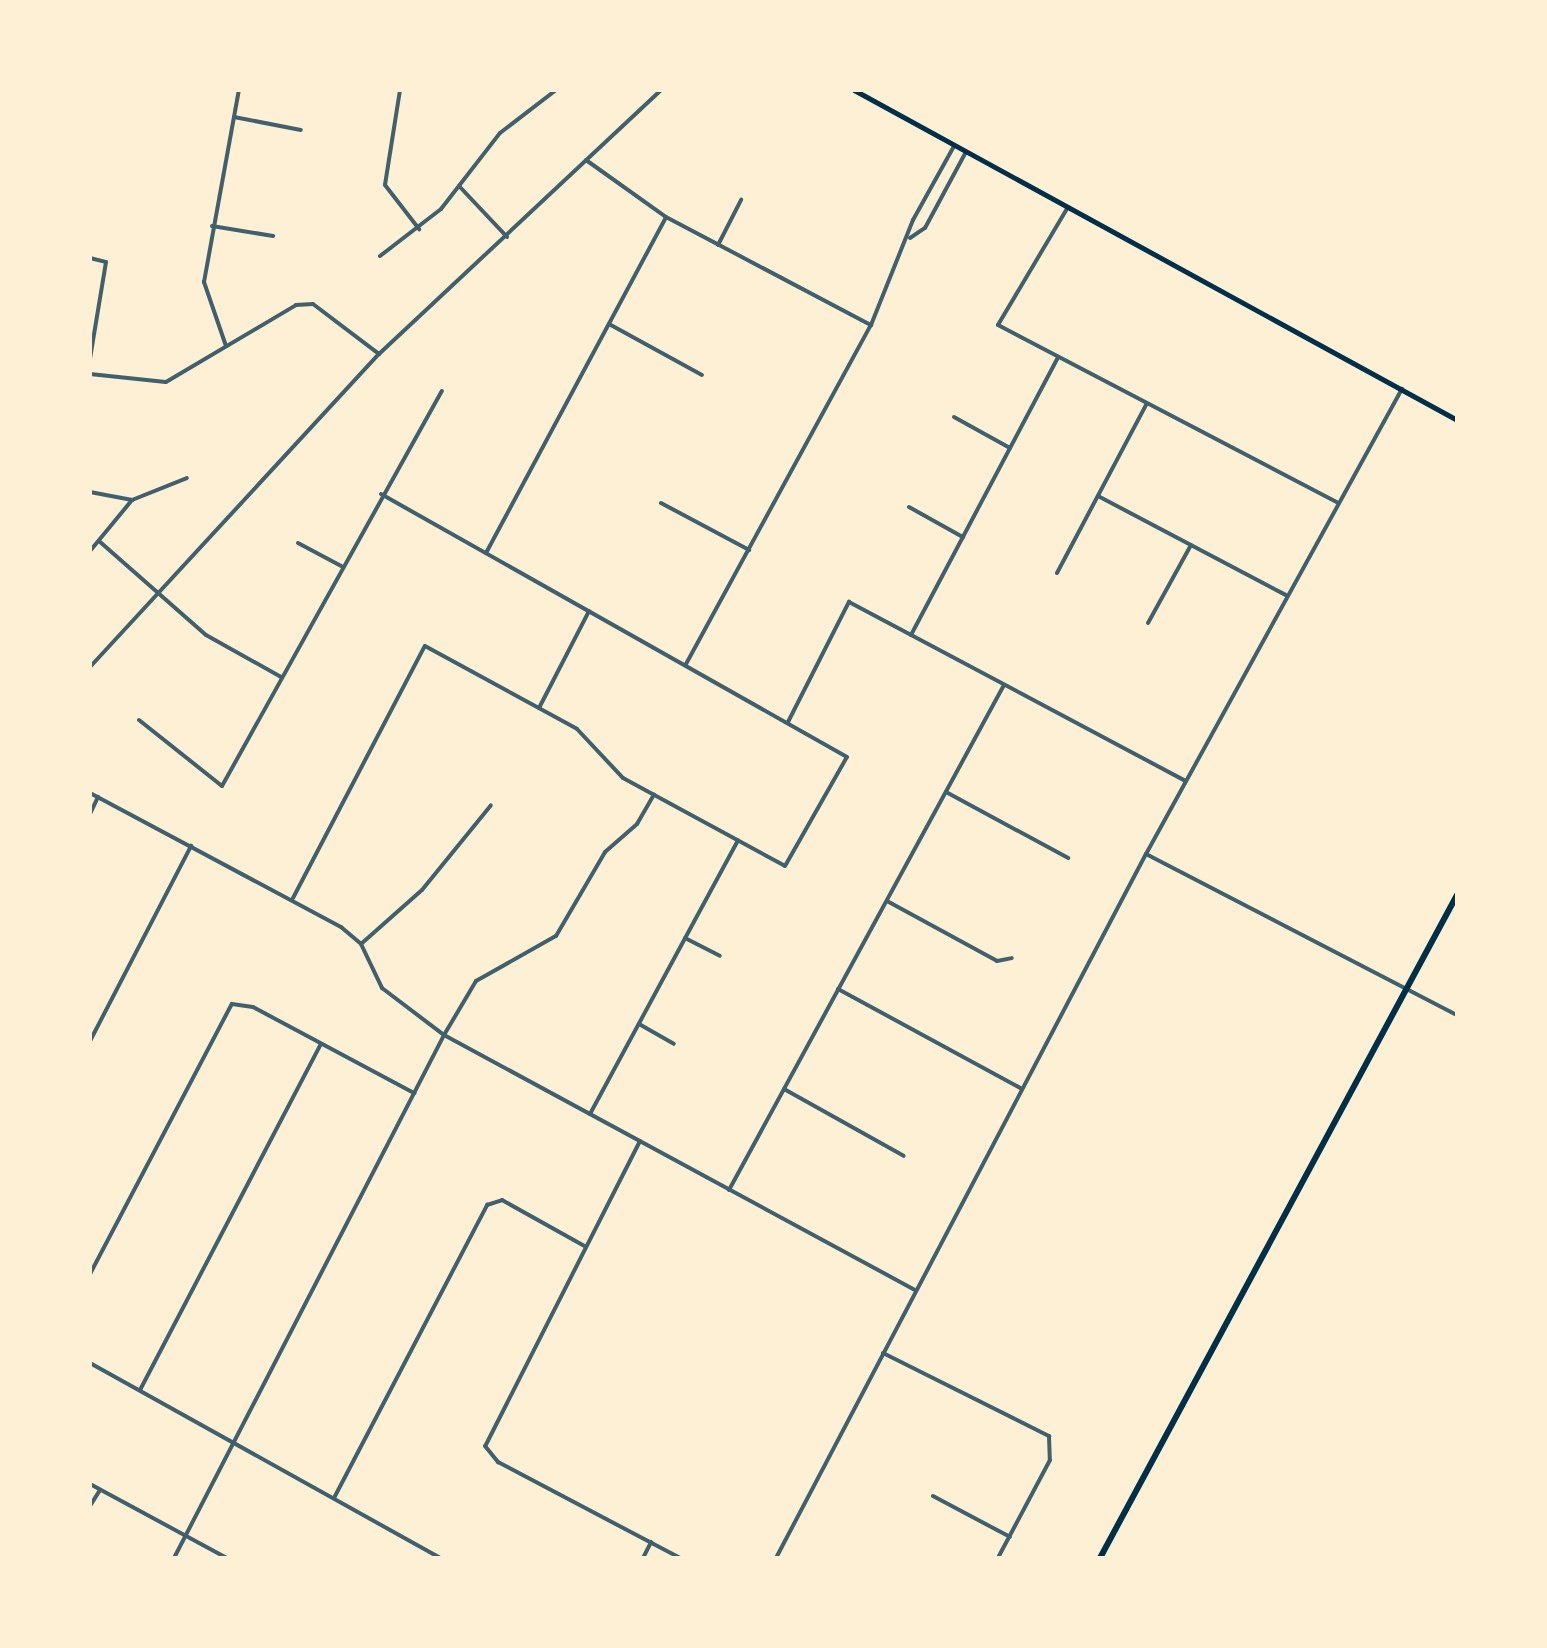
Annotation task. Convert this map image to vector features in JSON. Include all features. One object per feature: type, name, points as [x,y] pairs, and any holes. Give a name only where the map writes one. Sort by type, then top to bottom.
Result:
[{"type":"highway","points":[[1100,1558],[1457,895]]},
{"type":"main road","points":[[854,90],[1457,420]]},
{"type":"street","points":[[226,346],[204,282],[239,90]]},
{"type":"street","points":[[400,90],[385,185],[419,229]]},
{"type":"street","points":[[90,667],[379,354],[661,90]]},
{"type":"street","points":[[380,256],[419,229],[459,186],[500,133],[552,91]]},
{"type":"street","points":[[234,117],[301,130]]},
{"type":"street","points":[[686,664],[871,325],[955,145]]},
{"type":"street","points":[[910,238],[925,228],[966,152]]},
{"type":"street","points":[[586,160],[666,217],[871,325]]},
{"type":"street","points":[[459,186],[507,237]]},
{"type":"street","points":[[718,245],[741,200]]},
{"type":"street","points":[[1068,207],[998,325],[1336,502]]},
{"type":"street","points":[[486,553],[666,217]]},
{"type":"street","points":[[212,226],[273,236]]},
{"type":"street","points":[[90,258],[106,262],[90,359]]},
{"type":"street","points":[[90,374],[166,382],[296,305],[313,304],[379,354]]},
{"type":"street","points":[[609,324],[702,375]]},
{"type":"street","points":[[911,635],[1058,357]]},
{"type":"street","points":[[776,1558],[1185,781],[1336,502],[1402,389]]},
{"type":"street","points":[[139,720],[222,786],[381,494],[442,391]]},
{"type":"street","points":[[1057,573],[1147,403]]},
{"type":"street","points":[[954,417],[1010,448]]},
{"type":"street","points":[[90,551],[132,500],[187,478]]},
{"type":"street","points":[[90,492],[132,500]]},
{"type":"street","points":[[293,898],[425,646],[577,729],[623,778],[785,866],[847,757],[381,494]]},
{"type":"street","points":[[1098,496],[1286,595]]},
{"type":"street","points":[[661,503],[749,550]]},
{"type":"street","points":[[909,507],[963,537]]},
{"type":"street","points":[[99,541],[206,635],[281,677]]},
{"type":"street","points":[[298,543],[342,566]]},
{"type":"street","points":[[1148,623],[1191,544]]},
{"type":"street","points":[[788,722],[849,602],[1185,781]]},
{"type":"street","points":[[539,708],[589,611]]},
{"type":"street","points":[[729,1190],[1004,685]]},
{"type":"street","points":[[946,792],[1068,858]]},
{"type":"street","points":[[90,793],[293,898],[361,944],[382,988],[444,1035],[916,1290]]},
{"type":"street","points":[[174,1558],[444,1035],[476,981],[556,936],[605,852],[637,824],[654,795]]},
{"type":"street","points":[[90,814],[98,797]]},
{"type":"street","points":[[361,944],[422,890],[491,805]]},
{"type":"street","points":[[590,1114],[738,840]]},
{"type":"street","points":[[90,1041],[191,846]]},
{"type":"street","points":[[1146,854],[1457,1015]]},
{"type":"street","points":[[887,901],[997,961],[1012,958]]},
{"type":"street","points":[[685,938],[720,956]]},
{"type":"street","points":[[838,989],[1022,1089]]},
{"type":"street","points":[[90,1274],[229,1006],[245,1003],[414,1093]]},
{"type":"street","points":[[639,1024],[674,1044]]},
{"type":"street","points":[[140,1390],[321,1044]]},
{"type":"street","points":[[784,1089],[904,1156]]},
{"type":"street","points":[[640,1141],[485,1446],[498,1462],[680,1558]]},
{"type":"street","points":[[334,1498],[487,1205],[502,1200],[586,1247]]},
{"type":"street","points":[[883,1353],[1049,1436],[1053,1454],[998,1558]]},
{"type":"street","points":[[90,1363],[441,1558]]},
{"type":"street","points":[[90,1484],[227,1558]]},
{"type":"street","points":[[90,1506],[100,1490]]},
{"type":"street","points":[[933,1496],[1010,1537]]},
{"type":"street","points":[[643,1558],[651,1542]]}]
